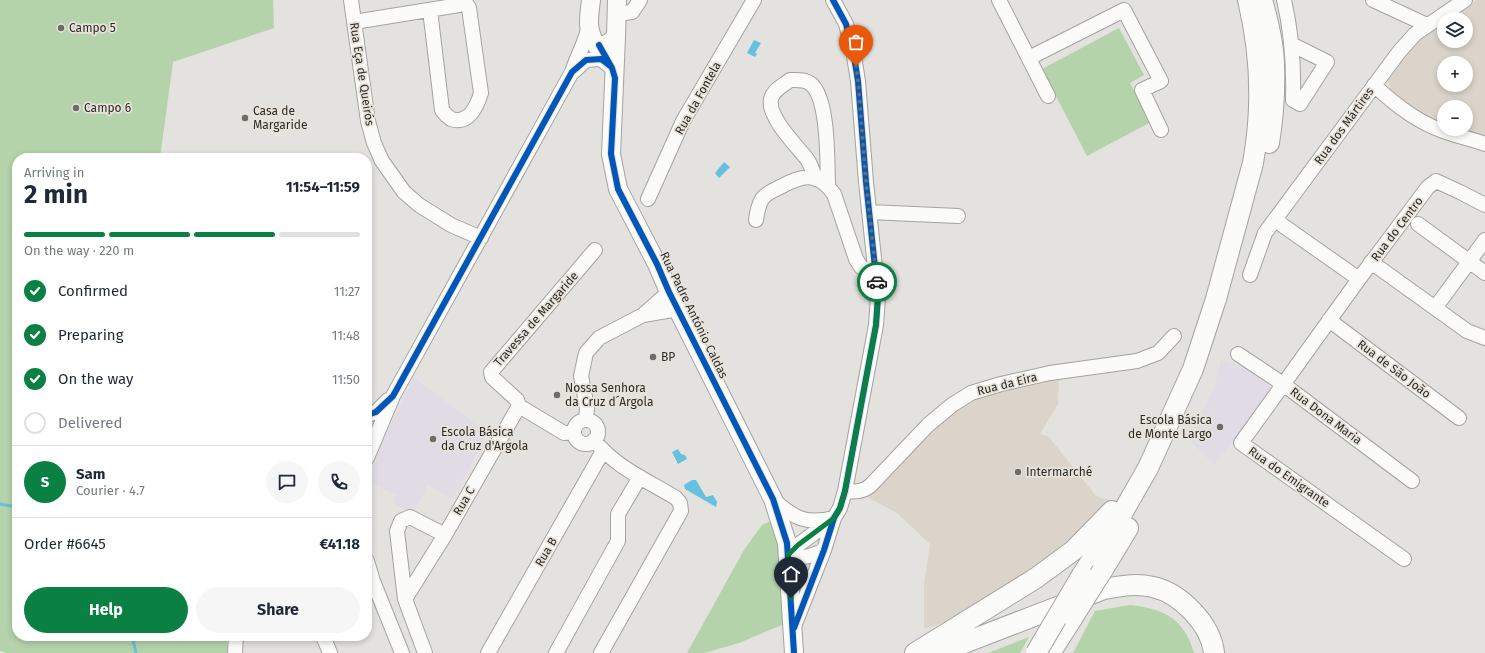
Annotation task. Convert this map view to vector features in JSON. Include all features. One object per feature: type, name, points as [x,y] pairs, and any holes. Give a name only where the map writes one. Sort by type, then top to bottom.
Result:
[{"type":"highway","points":[[1053,652],[1082,575],[1120,517],[1148,468],[1193,369],[1216,299],[1253,163],[1258,123],[1259,77],[1256,39],[1248,0]]},
{"type":"highway","points":[[1053,652],[1158,476],[1182,426],[1202,375],[1254,208],[1268,151],[1274,110],[1274,66],[1269,26],[1262,0]]},
{"type":"highway","points":[[915,653],[1036,578],[1074,550],[1112,511],[1138,470],[1148,468]]},
{"type":"highway","points":[[938,653],[1104,589],[1133,584],[1153,587],[1175,596],[1192,611],[1206,629],[1214,653]]},
{"type":"highway","points":[[970,653],[1105,601],[1132,598],[1150,600],[1170,608],[1185,619],[1196,635],[1203,653]]},
{"type":"main road","points":[[590,0],[590,36],[613,73]]},
{"type":"main road","name":"Rua Padre António Caldas","points":[[618,4],[613,73],[611,154],[618,189],[658,264],[678,309],[773,499],[787,543],[794,653]]},
{"type":"main road","points":[[597,45],[606,45],[616,37]]},
{"type":"street","name":"Rua Eça de Queirós","points":[[351,0],[368,121],[374,143],[382,161],[404,192],[419,205],[451,225],[481,238]]},
{"type":"street","points":[[354,22],[459,5],[463,0],[469,8],[481,93],[477,106],[471,114],[460,120],[450,118],[442,110],[430,10]]},
{"type":"street","points":[[618,4],[632,12],[640,0]]},
{"type":"street","name":"Rua da Fontela","points":[[648,199],[683,120],[754,0]]},
{"type":"street","points":[[793,630],[824,550],[834,518],[840,508],[845,491],[876,325],[878,296],[858,81],[853,50],[846,24],[833,0]]},
{"type":"street","points":[[999,0],[1030,58],[1048,96]]},
{"type":"street","points":[[1284,0],[1289,22],[1291,44]]},
{"type":"street","points":[[1373,0],[1428,25]]},
{"type":"street","name":"Rua dos Mártires","points":[[1250,275],[1265,233],[1374,85],[1415,34],[1465,0]]},
{"type":"street","points":[[1030,58],[1124,10],[1161,81],[1142,90],[1161,130]]},
{"type":"street","points":[[372,444],[393,396],[572,72],[576,59],[586,38],[589,23]]},
{"type":"street","points":[[572,72],[586,60],[597,45]]},
{"type":"street","points":[[586,60],[601,59],[613,73]]},
{"type":"street","points":[[822,182],[827,153],[820,97],[812,84],[807,81],[790,80],[775,93],[771,99],[772,108],[776,119],[822,182],[834,194],[856,259],[861,267],[876,275]]},
{"type":"street","points":[[1374,85],[1396,105],[1427,124],[1443,131],[1485,144]]},
{"type":"street","points":[[756,220],[758,209],[763,198],[768,193],[805,176],[822,182]]},
{"type":"street","name":"Rua do Centro","points":[[1359,279],[1428,187],[1436,181],[1485,205]]},
{"type":"street","points":[[869,212],[958,216]]},
{"type":"street","points":[[1275,220],[1359,279]]},
{"type":"street","points":[[1418,224],[1485,273]]},
{"type":"street","points":[[1435,308],[1485,240]]},
{"type":"street","name":"Travessa de Margaride","points":[[518,406],[517,400],[492,377],[491,372],[595,250]]},
{"type":"street","points":[[1371,262],[1467,331],[1485,338]]},
{"type":"street","name":"Rua do Emigrante","points":[[1359,279],[1241,443],[1404,559]]},
{"type":"street","points":[[586,420],[587,408],[581,376],[586,353],[599,338],[643,315],[670,292]]},
{"type":"street","points":[[643,315],[678,309]]},
{"type":"street","name":"Rua de São João","points":[[1329,320],[1459,418]]},
{"type":"street","name":"Rua da Eira","points":[[845,491],[854,492],[863,490],[870,486],[928,425],[952,405],[971,393],[1001,384],[1050,373],[1137,361],[1158,353],[1174,336]]},
{"type":"street","name":"Rua Dona Maria","points":[[1238,354],[1283,384],[1412,481]]},
{"type":"street","points":[[372,413],[376,412],[393,396]]},
{"type":"street","points":[[518,406],[564,434],[574,432]]},
{"type":"street","name":"Rua C","points":[[405,599],[445,535],[518,406]]},
{"type":"street","points":[[372,418],[379,429]]},
{"type":"street","points":[[599,446],[598,432],[594,423],[586,420],[577,423],[574,432],[577,440],[586,444],[599,446],[616,462],[676,498],[680,503],[681,511],[601,653]]},
{"type":"street","name":"Rua B","points":[[488,653],[599,446]]},
{"type":"street","points":[[556,653],[618,541],[618,514],[640,477]]},
{"type":"street","points":[[773,499],[784,510],[795,517],[808,521],[822,521],[834,518]]},
{"type":"street","points":[[425,653],[405,599],[397,531],[401,522],[410,517],[445,535]]},
{"type":"street","points":[[788,555],[798,545],[834,518]]},
{"type":"street","points":[[788,555],[800,558],[814,555],[824,550]]},
{"type":"street","points":[[372,578],[402,653]]},
{"type":"street","points":[[235,653],[236,641]]},
{"type":"street","points":[[325,641],[330,653]]},
{"type":"shaded area","points":[[1477,0],[1485,0],[1485,139],[1473,136],[1473,100],[1437,100],[1437,125],[1394,96],[1388,82],[1387,75],[1411,44],[1437,27],[1437,48],[1473,48],[1473,12],[1459,12]]},
{"type":"shaded area","name":"Escola Básica de Monte Largo","points":[[1221,360],[1244,367],[1274,389],[1214,465],[1190,441],[1214,387]]},
{"type":"shaded area","name":"Escola Básica da Cruz d'Argola","points":[[414,377],[487,433],[453,499],[428,485],[413,514],[395,504],[396,495],[372,483],[372,475],[380,446]]},
{"type":"shaded area","points":[[1059,377],[1058,404],[1040,434],[1048,436],[1096,496],[1108,500],[1072,541],[948,624],[947,621],[924,629],[924,585],[930,544],[897,513],[867,497],[946,419],[980,396]]},
{"type":"green space","points":[[0,0],[273,0],[274,28],[173,62],[161,153],[12,153],[12,641],[227,641],[227,653],[7,653],[0,651]]},
{"type":"green space","points":[[1119,28],[1144,75],[1130,83],[1151,122],[1087,156],[1042,69]]},
{"type":"green space","points":[[775,519],[789,622],[739,643],[704,653],[687,653],[744,550],[762,525]]},
{"type":"green space","points":[[1130,605],[1153,609],[1171,617],[1185,631],[1194,653],[1073,653],[1095,611]]},
{"type":"green space","points":[[1029,637],[1020,653],[988,653]]},
{"type":"water","points":[[754,40],[761,43],[755,53],[757,54],[755,57],[747,53]]},
{"type":"water","points":[[724,162],[730,167],[719,178],[715,173]]},
{"type":"water","points":[[678,449],[687,459],[678,464],[672,452]]},
{"type":"water","points":[[692,480],[696,480],[706,497],[713,495],[717,502],[716,507],[685,489],[684,485]]},
{"type":"waterway","points":[[0,504],[12,506]]},
{"type":"waterway","points":[[133,641],[136,653]]},
{"type":"cycle path","points":[[794,628],[824,550],[834,518],[840,508],[845,491],[876,325],[878,296],[866,182],[858,81],[853,50],[846,24],[833,0]]},
{"type":"cycle path","points":[[599,45],[612,68],[615,78],[611,154],[618,189],[657,264],[669,292],[773,499],[787,543],[794,653]]},
{"type":"cycle path","points":[[372,413],[376,412],[393,396],[572,72],[586,60],[601,59],[610,66]]},
{"type":"way so far","points":[[856,66],[871,234],[877,282]]},
{"type":"place","name":"Campo 5","points":[[61,28]]},
{"type":"place","name":"Campo 6","points":[[76,108]]},
{"type":"place","name":"Casa de Margaride","points":[[245,118]]},
{"type":"place","name":"BP","points":[[653,357]]},
{"type":"place","name":"Nossa Senhora da Cruz d´Argola","points":[[557,395]]},
{"type":"place","name":"Escola Básica de Monte Largo","points":[[1220,427]]},
{"type":"place","name":"Escola Básica da Cruz d'Argola","points":[[433,439]]},
{"type":"place","name":"Intermarché","points":[[1018,472]]},
{"type":"route","points":[[791,598],[788,555],[798,545],[834,518],[840,508],[845,491],[876,325],[878,296],[877,282]]}]
